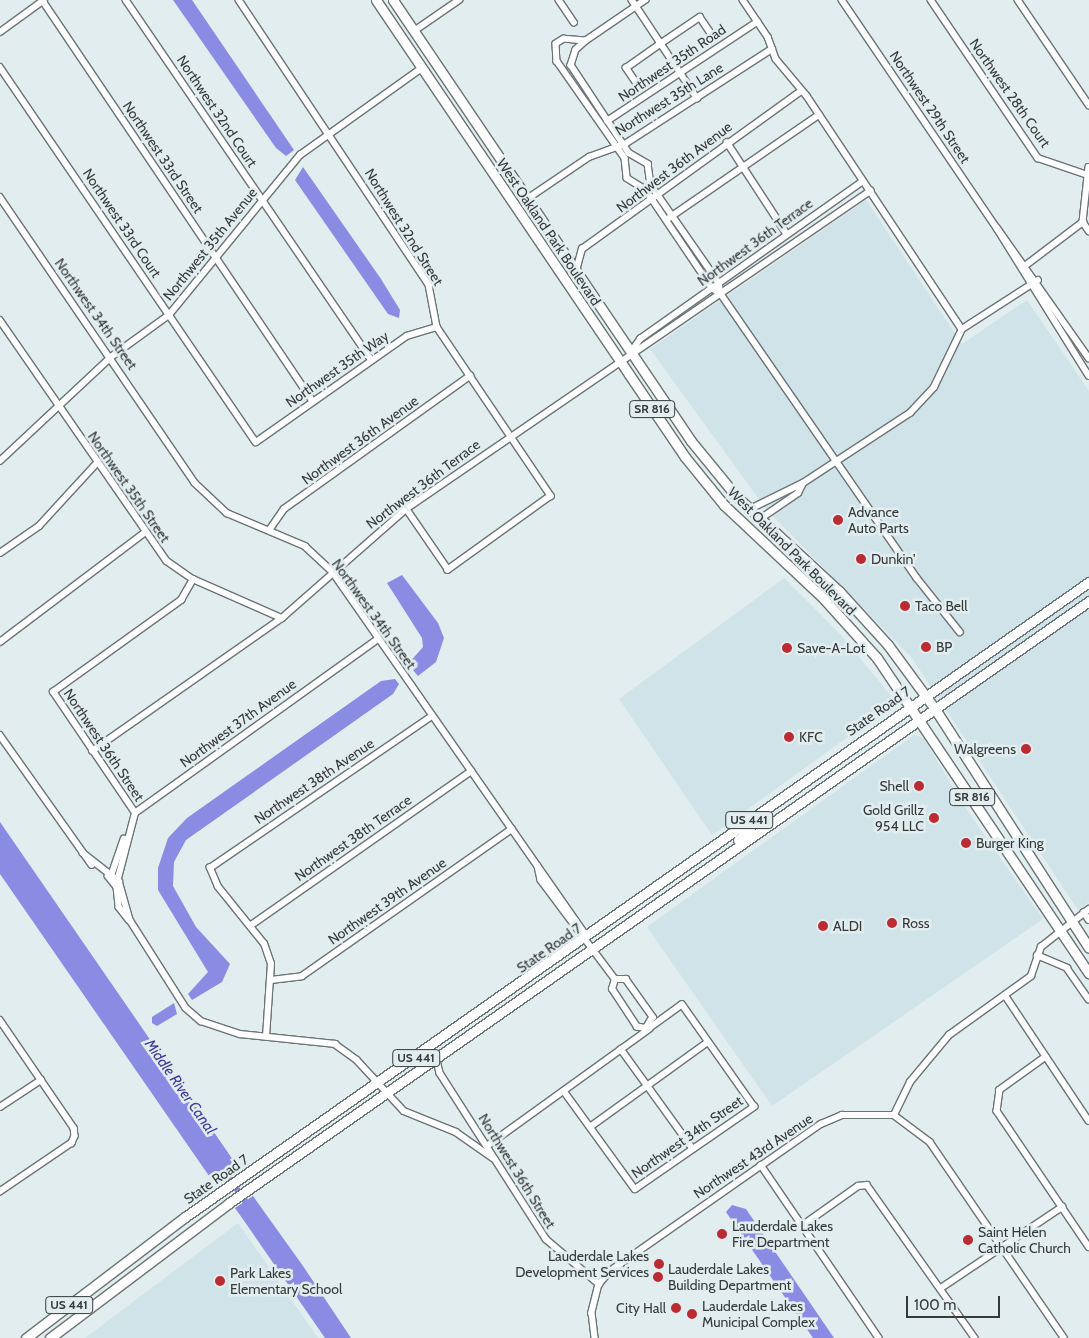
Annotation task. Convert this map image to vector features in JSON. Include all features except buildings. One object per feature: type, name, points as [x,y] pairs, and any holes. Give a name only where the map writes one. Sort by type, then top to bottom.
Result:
[{"type":"main road","name":"West Oakland Park Boulevard","points":[[376,0],[618,360],[685,456],[736,516],[838,614],[911,705],[1089,973]]},
{"type":"main road","name":"West Oakland Park Boulevard","points":[[393,0],[692,441],[748,509],[855,607],[925,694],[1089,948]]},
{"type":"main road","points":[[422,68],[446,78]]},
{"type":"main road","points":[[509,197],[528,199]]},
{"type":"main road","points":[[516,208],[538,216]]},
{"type":"main road","points":[[736,516],[759,520]]},
{"type":"main road","name":"State Road 7","points":[[26,1338],[111,1272],[221,1192],[378,1085],[925,694],[1089,582]]},
{"type":"main road","name":"State Road 7","points":[[50,1338],[229,1203],[437,1060],[1089,602]]},
{"type":"main road","points":[[697,876],[706,863],[746,835],[748,820]]},
{"type":"main road","points":[[104,1296],[111,1272]]},
{"type":"street","points":[[0,32],[44,0]]},
{"type":"street","name":"Northwest 33rd Street","points":[[44,0],[313,401]]},
{"type":"street","name":"Northwest 32nd Court","points":[[126,0],[372,360]]},
{"type":"street","name":"Northwest 32nd Street","points":[[239,0],[329,132],[429,285],[437,327],[551,496],[448,570],[406,509]]},
{"type":"street","points":[[414,31],[459,0]]},
{"type":"street","points":[[559,0],[574,22]]},
{"type":"street","points":[[632,0],[697,98]]},
{"type":"street","points":[[571,65],[576,50],[586,41],[646,0]]},
{"type":"street","points":[[743,0],[758,22],[772,49],[819,115],[962,329]]},
{"type":"street","name":"Northwest 29th Street","points":[[842,0],[997,228],[1029,286],[1089,376]]},
{"type":"street","name":"Northwest 28th Court","points":[[931,0],[1038,158],[1088,175]]},
{"type":"street","points":[[1018,0],[1089,105]]},
{"type":"street","points":[[636,83],[626,68],[660,44],[700,17],[710,32]]},
{"type":"street","name":"Northwest 35th Road","points":[[602,126],[608,120],[758,22]]},
{"type":"street","points":[[586,41],[564,39],[556,44],[557,61],[625,158],[627,178],[642,186],[712,288],[721,294],[836,461],[960,632]]},
{"type":"street","name":"Northwest 35th Lane","points":[[528,199],[590,157],[625,144],[772,49]]},
{"type":"street","points":[[557,61],[571,65],[630,153],[648,164],[657,194],[719,284],[721,294]]},
{"type":"street","name":"Northwest 33rd Court","points":[[0,67],[256,442]]},
{"type":"street","name":"Northwest 35th Avenue","points":[[0,461],[56,404],[111,357],[170,314],[217,260],[261,200],[300,155],[329,132],[422,68]]},
{"type":"street","name":"Northwest 36th Avenue","points":[[576,272],[582,249],[727,142],[801,91]]},
{"type":"street","points":[[666,220],[819,115]]},
{"type":"street","points":[[727,142],[787,234]]},
{"type":"street","points":[[1089,167],[1083,222],[1089,231]]},
{"type":"street","name":"Northwest 36th Terrace","points":[[631,352],[640,339],[863,181]]},
{"type":"street","name":"Northwest 36th Terrace","points":[[92,750],[282,618],[332,571],[406,509],[618,360],[631,352],[645,348],[870,191]]},
{"type":"street","name":"Northwest 34th Street","points":[[0,197],[111,357],[195,483],[227,513],[270,529],[304,546],[332,571],[538,866],[541,880],[574,927],[587,937],[615,979]]},
{"type":"street","points":[[1021,269],[1083,222]]},
{"type":"street","name":"Northwest 29th Street","points":[[997,228],[1038,280],[1089,358]]},
{"type":"street","points":[[748,509],[803,483],[925,399],[962,329],[1038,280]]},
{"type":"street","name":"Northwest 35th Street","points":[[0,320],[144,534],[167,561],[193,579],[282,618]]},
{"type":"street","name":"Northwest 35th Way","points":[[256,442],[407,336],[437,327]]},
{"type":"street","name":"Northwest 36th Avenue","points":[[270,529],[284,509],[470,376]]},
{"type":"street","points":[[0,554],[39,526],[96,463]]},
{"type":"street","points":[[759,520],[798,493],[803,483]]},
{"type":"street","points":[[0,642],[144,534]]},
{"type":"street","name":"Northwest 36th Street","points":[[134,813],[53,692],[181,600],[193,579]]},
{"type":"street","name":"Northwest 37th Avenue","points":[[134,813],[378,639]]},
{"type":"street","name":"Northwest 38th Avenue","points":[[250,926],[218,887],[210,868],[432,716]]},
{"type":"street","points":[[0,735],[83,853],[85,860],[111,876],[118,884]]},
{"type":"street","name":"Northwest 38th Terrace","points":[[250,926],[471,771]]},
{"type":"street","points":[[111,876],[134,813]]},
{"type":"street","name":"Northwest 39th Avenue","points":[[271,980],[302,976],[512,829]]},
{"type":"street","points":[[126,837],[118,884],[119,907],[130,920],[186,1008],[201,1021],[233,1033],[335,1044],[357,1060],[386,1095],[409,1114],[456,1132],[494,1158]]},
{"type":"street","points":[[1064,1338],[930,1142],[894,1115],[928,1058],[950,1034],[1032,976],[1037,955],[1059,929],[1086,911],[1089,920]]},
{"type":"street","points":[[250,926],[264,944],[271,964],[266,1037]]},
{"type":"street","points":[[1037,955],[1067,968],[1089,999]]},
{"type":"street","name":"Northwest 34th Street","points":[[615,979],[626,979],[652,1018],[648,1028]]},
{"type":"street","name":"Northwest 34th Street","points":[[615,979],[612,989],[637,1027],[648,1028]]},
{"type":"street","points":[[1005,995],[1089,1120]]},
{"type":"street","name":"Northwest 34th Street","points":[[487,1146],[682,1005],[754,1107],[635,1190],[564,1091]]},
{"type":"street","points":[[0,1020],[41,1080],[75,1136],[72,1143],[0,1192]]},
{"type":"street","points":[[590,1127],[708,1042]]},
{"type":"street","points":[[621,1049],[693,1149]]},
{"type":"street","points":[[1046,1057],[1000,1090],[996,1100],[997,1111],[1089,1247]]},
{"type":"street","name":"Northwest 36th Street","points":[[437,1060],[440,1073],[546,1239],[599,1284]]},
{"type":"street","points":[[0,1107],[41,1080]]},
{"type":"street","name":"Northwest 43rd Avenue","points":[[599,1284],[610,1271],[761,1164],[822,1124],[842,1116],[894,1115]]},
{"type":"street","points":[[761,1164],[879,1338]]},
{"type":"street","points":[[803,1225],[858,1186],[867,1185],[975,1338]]},
{"type":"street","points":[[941,1288],[1062,1206]]},
{"type":"street","points":[[596,1338],[592,1313],[599,1284]]},
{"type":"shaded area","points":[[866,200],[962,344],[1027,300],[1089,391],[1089,902],[1078,910],[912,658],[766,509],[650,349]]},
{"type":"shaded area","points":[[784,578],[841,635],[896,702],[712,835],[619,699]]},
{"type":"shaded area","points":[[914,735],[924,738],[960,800],[1043,919],[772,1106],[647,927]]},
{"type":"shaded area","name":"Park Lakes Elementary School","points":[[238,1223],[318,1338],[85,1338]]},
{"type":"water","points":[[173,0],[192,0],[294,150],[286,156],[276,148]]},
{"type":"water","points":[[303,167],[381,279],[400,310],[399,318],[388,314],[295,180]]},
{"type":"water","points":[[402,575],[438,623],[444,638],[436,662],[418,676],[408,664],[423,647],[422,638],[387,583]]},
{"type":"water","points":[[395,679],[399,684],[393,694],[186,840],[174,862],[173,886],[196,927],[230,964],[222,982],[192,1000],[188,994],[208,972],[158,890],[158,868],[168,838],[187,818],[381,681]]},
{"type":"water","points":[[0,822],[240,1170],[216,1186],[0,874]]},
{"type":"water","points":[[174,1003],[177,1014],[157,1026],[152,1023],[152,1017]]},
{"type":"water","points":[[253,1196],[351,1338],[325,1338],[235,1208]]},
{"type":"water","points":[[732,1205],[746,1209],[834,1338],[813,1338],[726,1212]]},
{"type":"waterway","name":"Middle River Canal","points":[[224,1171],[250,1208]]},
{"type":"place","name":"Advance Auto Parts","points":[[838,520]]},
{"type":"place","name":"Dunkin'","points":[[861,559]]},
{"type":"place","name":"Taco Bell","points":[[905,606]]},
{"type":"place","name":"BP","points":[[926,647]]},
{"type":"place","name":"Save-A-Lot","points":[[787,648]]},
{"type":"place","name":"KFC","points":[[789,737]]},
{"type":"place","name":"Walgreens","points":[[1026,749]]},
{"type":"place","name":"Shell","points":[[919,786]]},
{"type":"place","name":"Gold Grillz 954 LLC","points":[[934,818]]},
{"type":"place","name":"Burger King","points":[[966,843]]},
{"type":"place","name":"Ross","points":[[892,923]]},
{"type":"place","name":"ALDI","points":[[823,926]]},
{"type":"place","name":"Lauderdale Lakes Fire Department","points":[[722,1234]]},
{"type":"place","name":"Saint Helen Catholic Church","points":[[968,1240]]},
{"type":"place","name":"Lauderdale Lakes Development Services","points":[[659,1264]]},
{"type":"place","name":"Lauderdale Lakes Building Department","points":[[658,1277]]},
{"type":"place","name":"Park Lakes Elementary School","points":[[220,1281]]},
{"type":"place","name":"City Hall","points":[[676,1308]]},
{"type":"place","name":"Lauderdale Lakes Municipal Complex","points":[[692,1314]]}]
